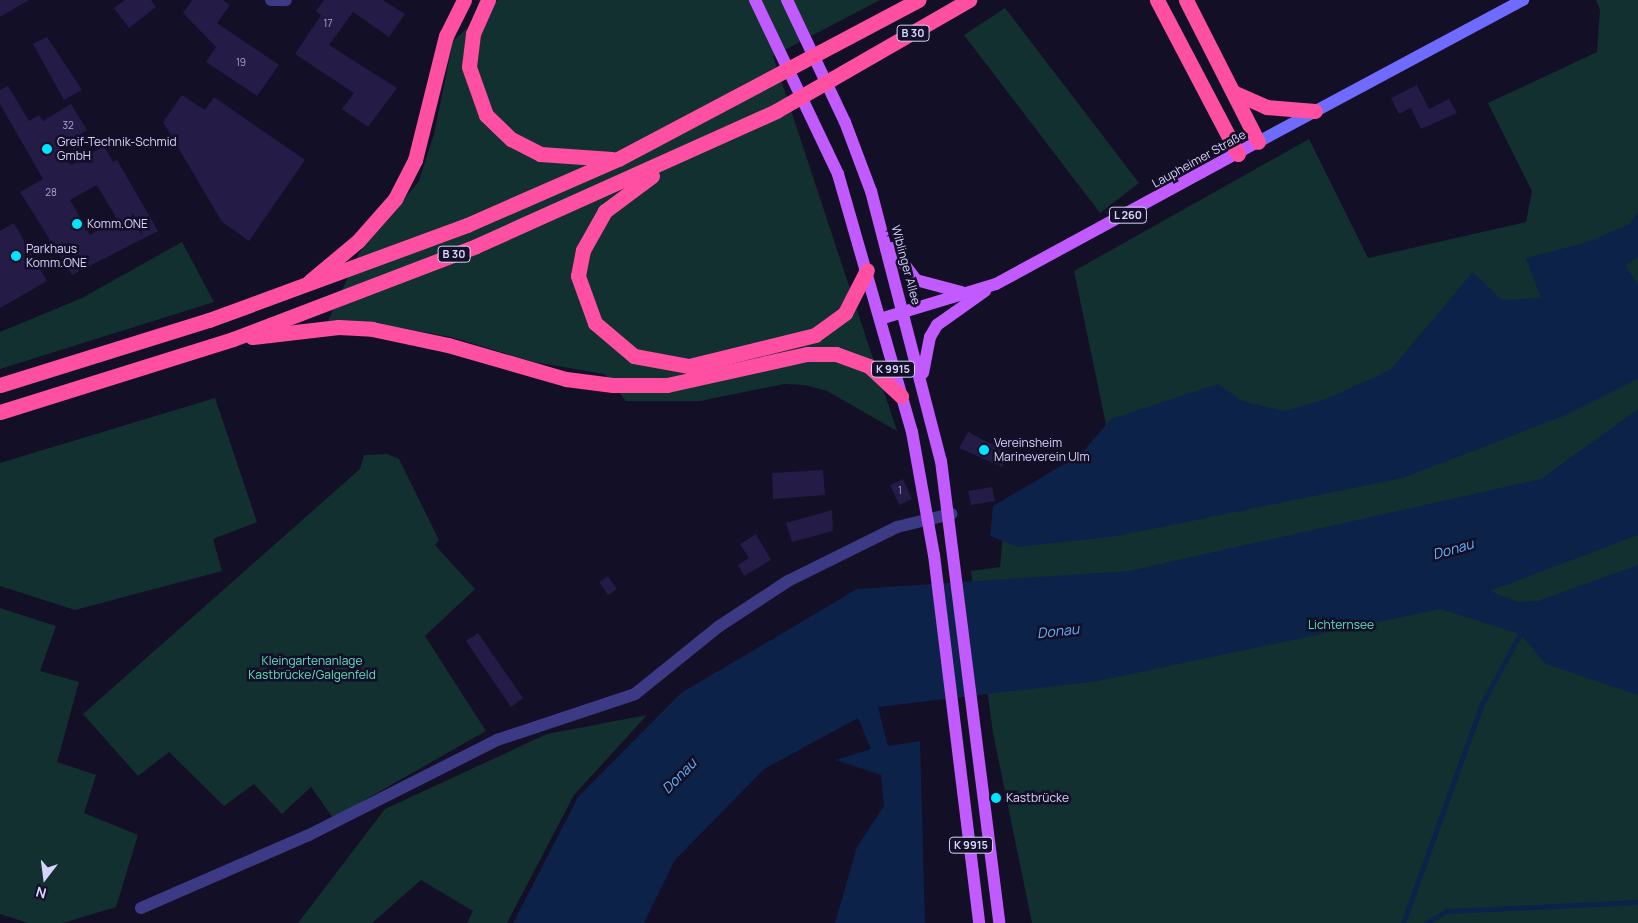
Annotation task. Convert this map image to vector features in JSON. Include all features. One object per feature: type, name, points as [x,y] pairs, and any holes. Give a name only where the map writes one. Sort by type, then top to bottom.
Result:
[{"type":"highway","points":[[302,288],[358,241],[395,199],[415,160],[446,36],[464,0]]},
{"type":"highway","points":[[488,0],[472,34],[469,67],[486,114],[511,139],[540,154],[618,159]]},
{"type":"highway","name":"B 30","points":[[0,385],[302,288],[467,225],[618,159],[918,0]]},
{"type":"highway","name":"B 30","points":[[0,412],[233,339],[476,246],[672,161],[776,111],[857,67],[969,0]]},
{"type":"highway","points":[[1158,0],[1238,154]]},
{"type":"highway","points":[[1186,0],[1258,142]]},
{"type":"highway","points":[[1230,90],[1266,107],[1315,111]]},
{"type":"highway","points":[[672,161],[605,211],[582,259],[580,284],[595,323],[634,356],[689,366],[815,335],[845,313],[867,270]]},
{"type":"highway","points":[[233,339],[338,327],[372,329],[448,345],[566,379],[613,385],[667,385],[807,354],[836,354],[869,366],[900,396]]},
{"type":"main road","points":[[755,0],[838,174],[867,270]]},
{"type":"main road","name":"Wiblinger Allee","points":[[787,0],[845,122],[882,228],[922,381],[951,514],[999,923]]},
{"type":"main road","name":"Laupheimer Straße","points":[[880,319],[996,284],[1258,142]]},
{"type":"main road","name":"L 260","points":[[882,228],[897,258],[916,280],[930,287],[966,292]]},
{"type":"main road","name":"K 9915","points":[[867,270],[900,396],[908,418],[934,555],[954,705],[979,923]]},
{"type":"main road","points":[[922,381],[930,337],[937,325],[996,284]]},
{"type":"street","points":[[271,0],[286,0]]},
{"type":"street","name":"Laupheimer Straße","points":[[1258,142],[1523,0]]},
{"type":"street","points":[[141,908],[300,839],[497,740],[635,694],[698,642],[788,581],[927,517],[951,514]]},
{"type":"green space","points":[[498,0],[880,0],[773,56],[897,431],[827,391],[805,385],[784,384],[700,401],[626,401],[604,374],[534,362],[451,337],[371,323],[328,321],[359,253],[419,181],[434,134],[453,41]]},
{"type":"green space","name":"Lichternsee","points":[[1596,0],[1638,0],[1638,923],[1032,923],[993,733],[971,571],[1000,567],[1006,499],[1109,439],[1074,271],[1309,139],[1368,258],[1526,222],[1532,191],[1488,103],[1597,52],[1600,10]]},
{"type":"green space","points":[[1005,8],[1139,183],[1100,213],[964,35]]},
{"type":"green space","points":[[182,242],[214,302],[0,369],[0,332],[82,298]]},
{"type":"green space","points":[[215,398],[257,522],[213,539],[222,571],[75,610],[0,586],[0,463]]},
{"type":"green space","name":"Kleingartenanlage Kastbrücke/Galgenfeld","points":[[387,454],[399,459],[439,540],[435,545],[475,589],[425,636],[486,731],[333,818],[311,787],[282,814],[254,784],[224,806],[169,752],[138,776],[83,714],[360,469],[364,455]]},
{"type":"green space","points":[[0,608],[56,626],[40,671],[79,682],[57,762],[96,775],[84,813],[138,835],[116,907],[63,923],[28,923],[0,914]]},
{"type":"green space","points":[[647,715],[574,795],[507,923],[467,923],[473,911],[421,880],[372,923],[298,923],[385,809],[547,734]]},
{"type":"water","points":[[1638,212],[1638,257],[1625,265],[1638,285],[1638,379],[1566,415],[1403,478],[1117,536],[1018,547],[990,536],[993,506],[1081,454],[1111,419],[1218,384],[1242,401],[1285,411],[1326,399],[1390,370],[1473,272],[1502,300],[1541,298],[1526,258],[1588,242],[1629,224]]},
{"type":"water","name":"Donau","points":[[1638,409],[1638,535],[1490,591],[1517,602],[1538,601],[1638,565],[1638,695],[1546,664],[1520,634],[1440,609],[1098,681],[878,707],[888,746],[920,741],[925,923],[835,923],[857,847],[884,806],[881,775],[836,760],[871,749],[858,718],[764,769],[675,860],[644,923],[513,923],[578,797],[681,693],[857,589],[1129,571],[1541,479]]},
{"type":"building","points":[[0,0],[29,0],[0,17]]},
{"type":"building","points":[[125,0],[151,0],[156,7],[129,28],[114,8]]},
{"type":"building","points":[[192,0],[223,0],[230,5],[217,23],[279,65],[257,96],[206,62],[216,47],[183,13]]},
{"type":"building","points":[[324,0],[383,0],[405,14],[389,37],[353,12],[329,45],[397,88],[368,127],[342,109],[354,93],[295,54],[321,15],[316,11]]},
{"type":"building","points":[[47,37],[82,90],[64,100],[33,44]]},
{"type":"building","points":[[1417,85],[1429,109],[1449,99],[1457,113],[1421,129],[1411,108],[1399,114],[1391,98]]},
{"type":"building","points":[[8,86],[29,121],[39,115],[43,121],[71,104],[87,130],[60,148],[71,165],[104,146],[113,162],[117,160],[158,231],[72,275],[20,192],[43,179],[0,104],[0,90]],"holes":[[[97,185],[117,219],[90,235],[70,200]]]},
{"type":"building","points":[[182,95],[205,110],[214,97],[305,160],[249,241],[222,222],[163,122]]},
{"type":"building","name":"Parkhaus Komm.ONE","points":[[14,223],[47,281],[0,308],[0,231]]},
{"type":"building","name":"Vereinsheim Marineverein Ulm","points":[[968,432],[1009,453],[1002,467],[959,448]]},
{"type":"building","points":[[823,470],[825,495],[773,499],[772,473]]},
{"type":"building","points":[[903,479],[912,499],[899,505],[890,485]]},
{"type":"building","points":[[992,487],[995,501],[971,505],[968,491]]},
{"type":"building","points":[[832,510],[833,531],[792,542],[786,523]]},
{"type":"building","points":[[756,534],[771,560],[744,576],[738,565],[749,558],[740,544]]},
{"type":"building","points":[[608,576],[617,589],[608,595],[599,582]]},
{"type":"building","points":[[478,633],[523,698],[511,707],[466,641]]},
{"type":"waterway","points":[[1403,923],[1482,704],[1520,634]]},
{"type":"waterway","points":[[1426,923],[1447,911],[1638,902]]},
{"type":"place","name":"Greif-Technik-Schmid GmbH","points":[[47,149]]},
{"type":"place","name":"Komm.ONE","points":[[77,224]]},
{"type":"place","name":"Parkhaus Komm.ONE","points":[[16,256]]},
{"type":"place","name":"Vereinsheim Marineverein Ulm","points":[[984,450]]},
{"type":"place","name":"Kastbrücke","points":[[996,798]]}]
